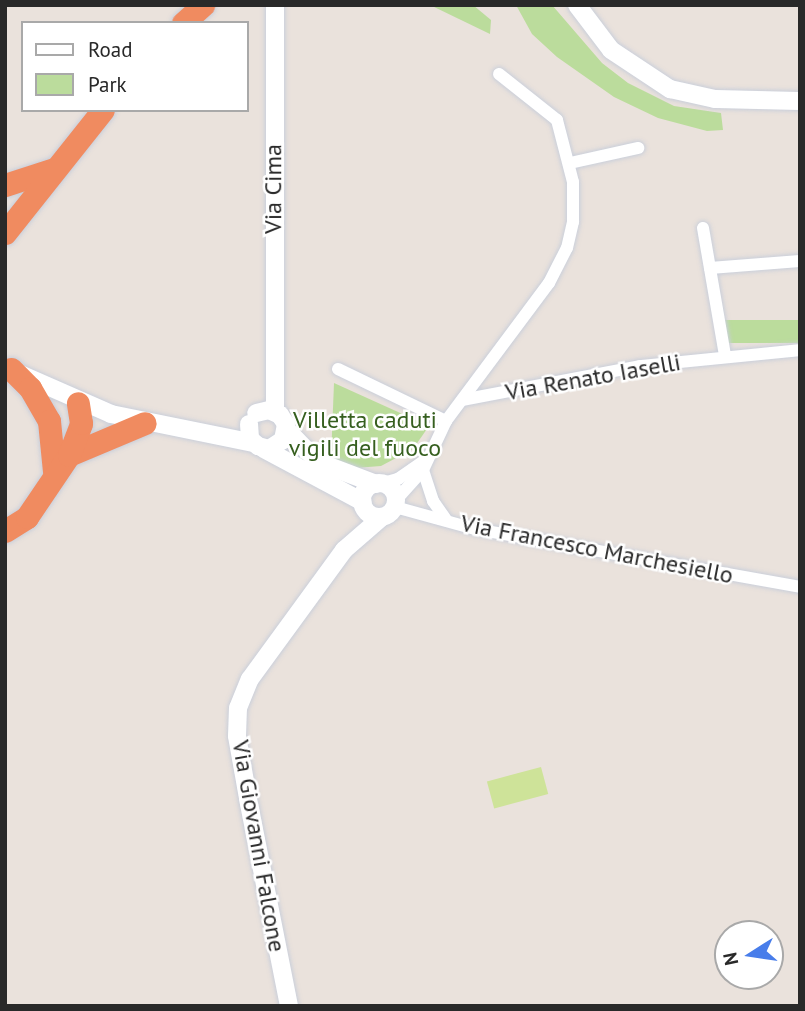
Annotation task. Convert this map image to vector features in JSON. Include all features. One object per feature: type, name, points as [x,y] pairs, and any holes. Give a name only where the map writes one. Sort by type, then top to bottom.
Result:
[{"type":"highway","points":[[185,21],[203,5]]},
{"type":"highway","points":[[5,233],[101,112]]},
{"type":"highway","points":[[5,185],[57,168]]},
{"type":"highway","points":[[8,368],[40,402],[59,456]]},
{"type":"highway","points":[[5,531],[27,517],[59,456],[81,423],[78,403]]},
{"type":"highway","points":[[59,456],[145,423]]},
{"type":"street","name":"Via Cima","points":[[275,5],[272,373],[275,412]]},
{"type":"street","points":[[577,5],[611,50],[670,89],[715,99],[800,101]]},
{"type":"street","points":[[252,418],[258,446],[363,504],[373,516],[391,508],[424,465],[446,421],[549,283],[567,248],[573,222],[570,163],[556,120],[499,74]]},
{"type":"street","points":[[570,163],[638,148]]},
{"type":"street","points":[[703,228],[724,355]]},
{"type":"street","points":[[710,268],[800,261]]},
{"type":"street","name":"Via Renato Iaselli","points":[[462,400],[724,355],[800,350]]},
{"type":"street","points":[[8,368],[78,403],[145,423],[258,446],[279,444],[286,430]]},
{"type":"street","points":[[338,369],[446,421]]},
{"type":"street","name":"Via Cima","points":[[252,418],[272,373]]},
{"type":"street","points":[[214,438],[252,418],[275,412],[286,430],[318,462],[393,491],[391,508]]},
{"type":"street","points":[[363,504],[365,492],[424,465]]},
{"type":"street","points":[[424,465],[432,501],[447,521]]},
{"type":"street","name":"Via Giovanni Falcone","points":[[344,551],[363,504]]},
{"type":"street","name":"Via Giovanni Falcone","points":[[289,1006],[237,736],[238,709],[256,670],[344,551],[391,508]]},
{"type":"street","name":"Via Francesco Marchesiello","points":[[391,508],[447,521],[800,587]]},
{"type":"green space","points":[[430,5],[473,5],[491,20],[490,34]]},
{"type":"green space","points":[[516,5],[552,5],[602,63],[628,83],[674,106],[721,113],[723,130],[707,131],[658,118],[614,97],[557,57],[532,34]]},
{"type":"green space","points":[[725,320],[800,320],[800,343],[725,343]]},
{"type":"green space","name":"Villetta caduti vigili del fuoco","points":[[334,383],[429,426],[413,449],[381,466],[355,468],[331,458]]},
{"type":"green space","points":[[541,767],[548,794],[494,809],[487,781]]}]
